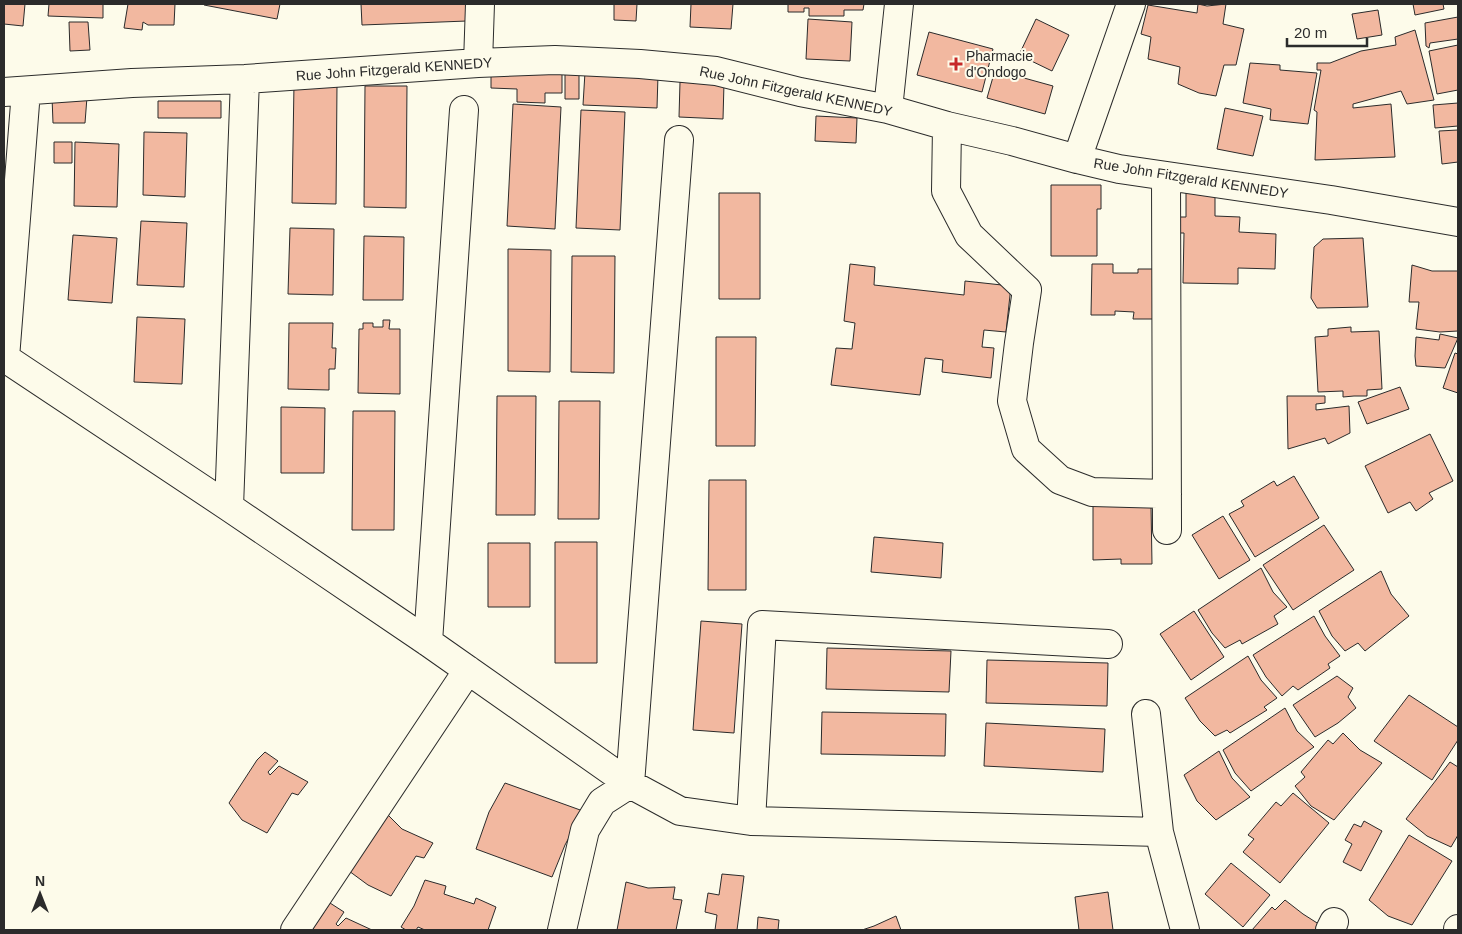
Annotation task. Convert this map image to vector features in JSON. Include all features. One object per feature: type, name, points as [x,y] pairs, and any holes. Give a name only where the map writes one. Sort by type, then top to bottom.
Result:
[{"type":"street","points":[[478,63],[480,4]]},
{"type":"street","points":[[888,109],[899,4]]},
{"type":"street","points":[[1077,159],[1130,4]]},
{"type":"street","name":"Rue John Fitzgerald KENNEDY","points":[[15,92],[132,83],[245,80],[478,63],[555,60],[640,64],[716,71],[800,92],[888,109],[1077,159],[1119,168],[1331,200],[1458,222]]},
{"type":"street","points":[[229,507],[245,80]]},
{"type":"street","points":[[15,92],[5,358],[428,642],[630,784],[680,811],[751,821],[1159,832]]},
{"type":"street","points":[[428,642],[464,110]]},
{"type":"street","points":[[948,126],[946,191],[968,235],[1027,290],[1012,401],[1026,450],[1060,480],[1092,492],[1167,494]]},
{"type":"street","points":[[630,784],[679,140]]},
{"type":"street","points":[[1166,176],[1167,530]]},
{"type":"street","points":[[751,821],[762,625],[1108,644]]},
{"type":"street","points":[[295,930],[468,670]]},
{"type":"street","points":[[1146,714],[1159,832],[1185,930]]},
{"type":"street","points":[[562,930],[585,830],[602,802],[630,784]]},
{"type":"building","points":[[4,4],[25,4],[23,26],[4,24]]},
{"type":"building","points":[[49,4],[103,4],[103,18],[48,16]]},
{"type":"building","points":[[128,4],[175,4],[174,25],[148,25],[143,22],[142,30],[124,28]]},
{"type":"building","points":[[205,4],[280,4],[277,19]]},
{"type":"building","points":[[361,4],[466,4],[467,21],[362,25]]},
{"type":"building","points":[[614,4],[637,4],[636,21],[614,20]]},
{"type":"building","points":[[691,4],[733,4],[731,29],[690,27]]},
{"type":"building","points":[[788,4],[864,4],[863,10],[844,10],[844,16],[809,16],[809,8],[804,8],[804,12],[788,12]]},
{"type":"building","points":[[1198,4],[1207,6],[1226,4],[1223,24],[1244,29],[1236,65],[1224,65],[1216,96],[1199,93],[1178,84],[1180,67],[1148,59],[1151,37],[1141,34],[1148,5],[1197,13]]},
{"type":"building","points":[[1413,4],[1443,4],[1444,9],[1415,15]]},
{"type":"building","points":[[1378,10],[1382,35],[1357,39],[1352,14]]},
{"type":"building","points":[[1458,17],[1458,39],[1430,43],[1429,48],[1426,46],[1425,23]]},
{"type":"building","points":[[808,19],[852,22],[850,61],[806,59]]},
{"type":"building","points":[[1036,19],[1069,35],[1052,71],[1019,55]]},
{"type":"building","points":[[69,22],[88,22],[90,50],[70,51]]},
{"type":"building","points":[[1415,30],[1434,100],[1407,104],[1401,91],[1353,104],[1353,108],[1391,104],[1395,157],[1315,160],[1317,112],[1314,110],[1321,70],[1317,70],[1317,63],[1330,63],[1361,51],[1396,45],[1395,37]]},
{"type":"building","points":[[929,32],[993,49],[982,92],[917,75]]},
{"type":"building","points":[[1458,45],[1458,90],[1437,94],[1429,51]]},
{"type":"building","points":[[1250,63],[1280,65],[1280,70],[1317,73],[1308,124],[1270,120],[1271,109],[1243,103]]},
{"type":"building","points":[[562,69],[562,93],[545,93],[545,103],[517,102],[517,89],[491,88],[491,74]]},
{"type":"building","points":[[565,69],[579,69],[579,99],[565,99]]},
{"type":"building","points":[[995,70],[1053,86],[1045,114],[987,98]]},
{"type":"building","points":[[585,72],[658,75],[657,108],[583,105]]},
{"type":"building","points":[[680,82],[724,83],[723,119],[679,117]]},
{"type":"building","points":[[294,84],[337,85],[336,204],[292,203]]},
{"type":"building","points":[[365,86],[407,86],[406,208],[364,207]]},
{"type":"building","points":[[52,97],[87,97],[85,123],[53,123]]},
{"type":"building","points":[[158,101],[221,101],[221,118],[158,118]]},
{"type":"building","points":[[1458,103],[1458,126],[1435,128],[1433,105]]},
{"type":"building","points":[[513,104],[561,107],[555,229],[507,226]]},
{"type":"building","points":[[1225,108],[1263,116],[1253,156],[1217,149]]},
{"type":"building","points":[[581,110],[625,112],[620,230],[576,228]]},
{"type":"building","points":[[816,116],[857,118],[856,143],[815,141]]},
{"type":"building","points":[[1458,130],[1458,162],[1442,164],[1439,131]]},
{"type":"building","points":[[144,132],[187,133],[185,197],[143,195]]},
{"type":"building","points":[[54,142],[72,142],[72,163],[54,163]]},
{"type":"building","points":[[75,142],[119,144],[117,207],[74,206]]},
{"type":"building","points":[[1051,185],[1101,185],[1101,209],[1097,209],[1097,256],[1051,256]]},
{"type":"building","points":[[1186,192],[1215,193],[1215,216],[1240,217],[1239,232],[1276,234],[1275,269],[1238,268],[1238,284],[1183,283],[1184,233],[1177,233],[1177,217],[1186,217]]},
{"type":"building","points":[[719,193],[760,193],[760,299],[719,299]]},
{"type":"building","points":[[141,221],[187,223],[184,287],[137,285]]},
{"type":"building","points":[[290,228],[334,229],[333,295],[288,294]]},
{"type":"building","points":[[73,235],[117,238],[112,303],[68,300]]},
{"type":"building","points":[[364,236],[404,237],[403,300],[363,300]]},
{"type":"building","points":[[1363,238],[1368,307],[1317,308],[1311,298],[1314,247],[1323,239]]},
{"type":"building","points":[[508,249],[551,250],[550,372],[508,371]]},
{"type":"building","points":[[572,256],[615,256],[614,373],[571,372]]},
{"type":"building","points":[[850,264],[875,267],[874,285],[964,295],[965,281],[1011,286],[1006,332],[984,330],[982,347],[994,348],[991,378],[942,372],[943,360],[925,358],[920,395],[831,385],[836,348],[852,349],[855,323],[844,321]]},
{"type":"building","points":[[1092,264],[1113,264],[1113,273],[1138,273],[1138,269],[1159,269],[1159,319],[1133,319],[1134,312],[1115,311],[1115,315],[1091,315]]},
{"type":"building","points":[[1412,265],[1432,271],[1458,271],[1458,331],[1440,332],[1416,329],[1419,302],[1409,302]]},
{"type":"building","points":[[137,317],[185,319],[182,384],[134,382]]},
{"type":"building","points":[[383,320],[390,320],[389,329],[400,329],[400,394],[358,393],[359,329],[363,329],[363,323],[373,323],[373,327],[383,327]]},
{"type":"building","points":[[289,323],[333,323],[332,348],[336,348],[335,369],[329,369],[329,390],[288,389]]},
{"type":"building","points":[[1351,327],[1351,332],[1379,331],[1382,389],[1367,390],[1367,396],[1343,397],[1343,391],[1318,392],[1315,337],[1328,336],[1328,329]]},
{"type":"building","points":[[1440,334],[1458,338],[1445,368],[1416,366],[1416,337],[1439,340]]},
{"type":"building","points":[[716,337],[756,337],[755,446],[716,446]]},
{"type":"building","points":[[1455,353],[1458,354],[1458,393],[1443,388]]},
{"type":"building","points":[[1400,387],[1409,409],[1367,424],[1358,402]]},
{"type":"building","points":[[497,396],[536,396],[535,515],[496,515]]},
{"type":"building","points":[[1287,396],[1325,396],[1325,403],[1316,404],[1316,410],[1349,406],[1350,433],[1328,444],[1325,438],[1288,449]]},
{"type":"building","points":[[559,401],[600,401],[599,519],[558,519]]},
{"type":"building","points":[[281,407],[325,408],[324,473],[281,473]]},
{"type":"building","points":[[353,411],[395,411],[394,530],[352,530]]},
{"type":"building","points":[[1430,434],[1453,481],[1429,493],[1433,499],[1416,511],[1410,502],[1388,513],[1365,466]]},
{"type":"building","points":[[1294,476],[1319,518],[1255,557],[1229,514],[1244,506],[1241,501],[1274,481],[1277,486]]},
{"type":"building","points":[[709,480],[746,480],[746,590],[708,590]]},
{"type":"building","points":[[1093,506],[1151,506],[1152,564],[1121,564],[1121,559],[1093,560]]},
{"type":"building","points":[[1223,516],[1250,560],[1219,579],[1192,535]]},
{"type":"building","points":[[1324,525],[1354,570],[1293,610],[1263,565]]},
{"type":"building","points":[[874,537],[943,543],[941,578],[871,572]]},
{"type":"building","points":[[555,542],[597,542],[597,663],[555,663]]},
{"type":"building","points":[[488,543],[530,543],[530,607],[488,607]]},
{"type":"building","points":[[1261,568],[1273,592],[1287,607],[1274,616],[1278,624],[1242,644],[1240,640],[1225,648],[1212,633],[1198,610]]},
{"type":"building","points":[[1381,571],[1391,594],[1409,616],[1365,651],[1358,643],[1345,651],[1332,636],[1319,611]]},
{"type":"building","points":[[1194,611],[1224,657],[1191,680],[1160,634]]},
{"type":"building","points":[[1314,616],[1325,636],[1340,656],[1328,664],[1330,668],[1298,690],[1293,686],[1282,696],[1266,677],[1253,655]]},
{"type":"building","points":[[701,621],[742,624],[734,733],[693,730]]},
{"type":"building","points":[[827,648],[951,651],[949,692],[826,689]]},
{"type":"building","points":[[1248,656],[1261,680],[1277,698],[1264,707],[1267,710],[1230,733],[1227,730],[1215,736],[1200,721],[1185,698]]},
{"type":"building","points":[[987,660],[1108,663],[1107,706],[986,703]]},
{"type":"building","points":[[1337,676],[1353,688],[1348,697],[1356,708],[1338,723],[1315,737],[1293,705]]},
{"type":"building","points":[[1409,695],[1458,727],[1458,740],[1432,780],[1374,741]]},
{"type":"building","points":[[1285,708],[1297,731],[1314,747],[1251,791],[1235,773],[1223,750]]},
{"type":"building","points":[[822,712],[946,714],[945,756],[821,754]]},
{"type":"building","points":[[986,723],[1105,729],[1103,772],[984,766]]},
{"type":"building","points":[[1343,733],[1360,750],[1382,763],[1334,820],[1311,806],[1295,786],[1305,777],[1301,772],[1328,740],[1333,744]]},
{"type":"building","points":[[1219,751],[1232,778],[1250,797],[1216,820],[1197,801],[1184,775]]},
{"type":"building","points":[[265,752],[278,761],[268,772],[270,775],[279,766],[308,782],[298,795],[292,793],[267,833],[242,820],[229,803],[257,760]]},
{"type":"building","points":[[1450,762],[1458,767],[1458,835],[1451,847],[1427,836],[1406,819]]},
{"type":"building","points":[[505,783],[583,811],[565,845],[552,877],[476,849],[489,812]]},
{"type":"building","points":[[1293,793],[1329,823],[1280,883],[1243,852],[1254,839],[1248,835],[1276,802],[1281,806]]},
{"type":"building","points":[[387,814],[402,829],[433,843],[424,858],[416,856],[391,896],[368,885],[349,871]]},
{"type":"building","points":[[1364,821],[1382,831],[1361,871],[1343,862],[1352,844],[1345,840],[1354,824],[1361,827]]},
{"type":"building","points":[[1409,835],[1452,861],[1412,925],[1388,916],[1369,900]]},
{"type":"building","points":[[1231,863],[1270,895],[1243,927],[1205,894]]},
{"type":"building","points":[[722,874],[744,876],[737,930],[715,930],[717,915],[705,912],[708,893],[719,895]]},
{"type":"building","points":[[425,880],[446,886],[444,894],[474,904],[476,898],[496,907],[488,930],[425,930],[418,927],[416,930],[406,930],[401,927],[414,906]]},
{"type":"building","points":[[626,882],[648,888],[675,887],[673,899],[682,900],[676,930],[617,930]]},
{"type":"building","points":[[1108,892],[1113,930],[1079,930],[1075,897]]},
{"type":"building","points":[[1285,900],[1325,928],[1324,930],[1252,930],[1272,907],[1275,910]]},
{"type":"building","points":[[330,903],[344,912],[336,924],[338,926],[346,918],[372,930],[312,930]]},
{"type":"building","points":[[896,916],[901,930],[862,930],[874,926]]},
{"type":"building","points":[[758,917],[779,920],[778,930],[757,930]]},
{"type":"place","name":"Pharmacie d'Ondogo","points":[[956,64]]}]
